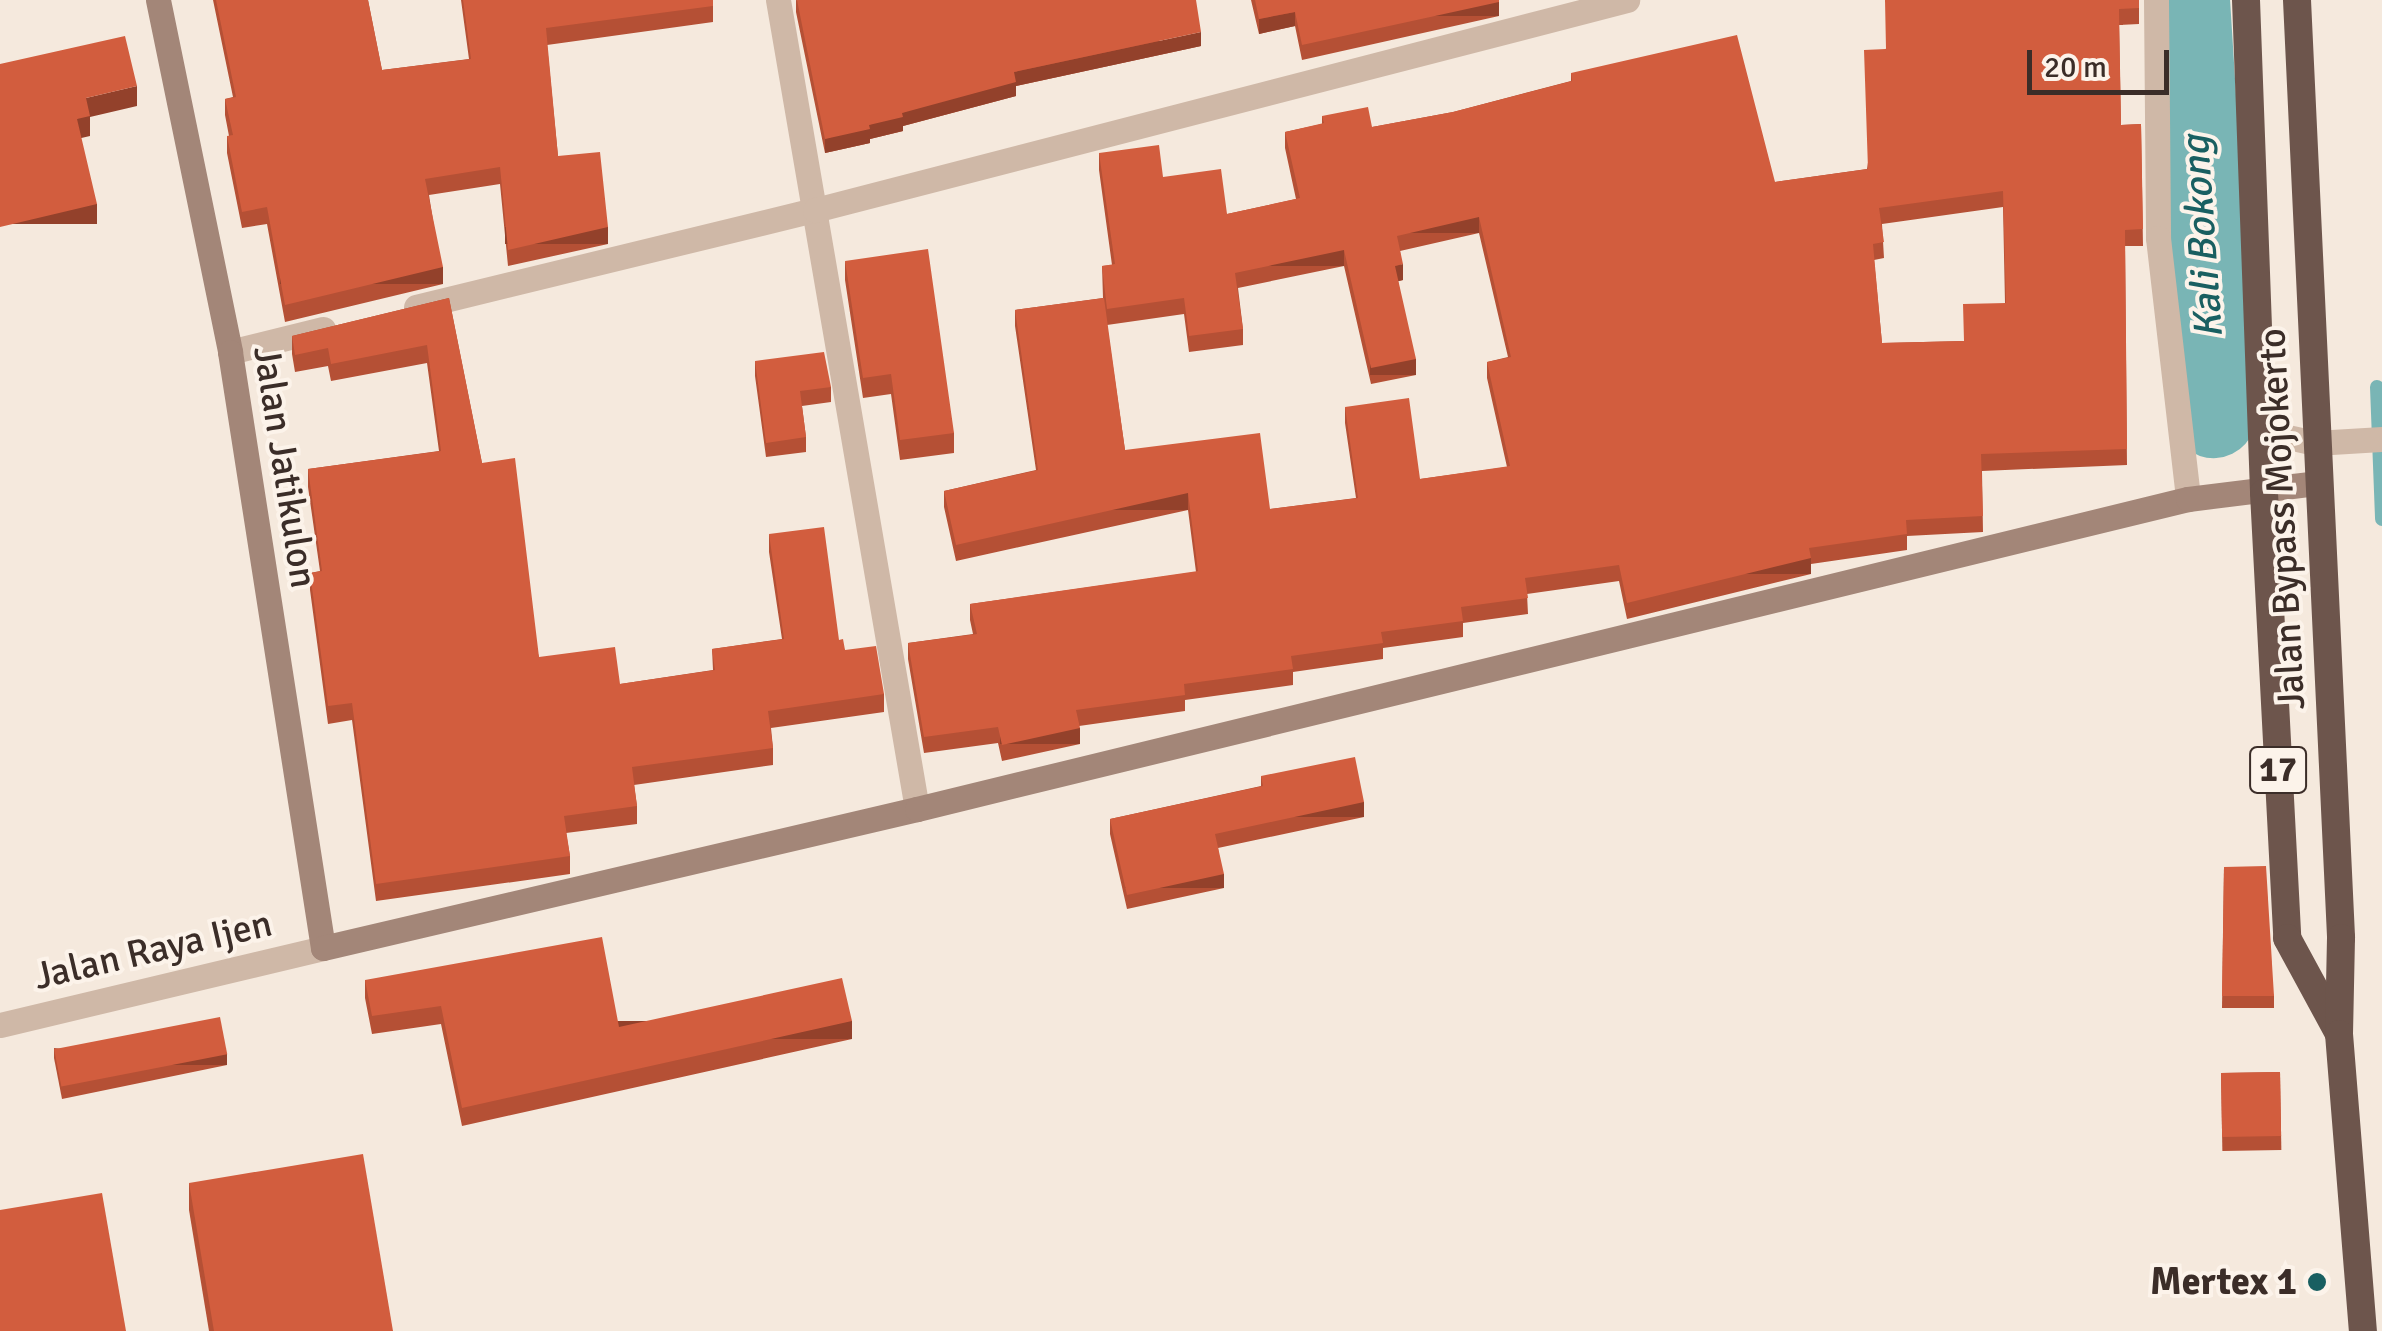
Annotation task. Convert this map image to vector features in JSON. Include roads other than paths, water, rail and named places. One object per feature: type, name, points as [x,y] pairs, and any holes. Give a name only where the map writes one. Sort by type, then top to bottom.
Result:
[{"type":"highway","name":"Jalan Bypass Mojokerto","points":[[2246,0],[2265,432],[2264,493],[2286,938],[2339,1034]]},
{"type":"highway","name":"Jalan Bypass Mojokerto","points":[[2297,0],[2326,442],[2316,482],[2340,938],[2339,1034],[2363,1331]]},
{"type":"main road","name":"Jalan Jatikulon","points":[[158,0],[230,352],[323,948]]},
{"type":"main road","points":[[323,948],[917,809],[2188,499],[2264,493],[2316,482]]},
{"type":"street","points":[[778,0],[917,809]]},
{"type":"street","points":[[390,313],[815,210],[1628,0]]},
{"type":"street","points":[[2156,0],[2158,238],[2188,499]]},
{"type":"street","points":[[230,352],[352,322]]},
{"type":"street","points":[[2265,432],[2326,442],[2382,439]]},
{"type":"street","name":"Jalan Raya Ijen","points":[[0,1025],[323,948]]},
{"type":"waterway","name":"Kali Bokong","points":[[2187,0],[2213,415]]},
{"type":"waterway","name":"Kali Bokong","points":[[2377,387],[2382,519]]},
{"type":"place","name":"Mertex 1","points":[[2317,1282]]}]
